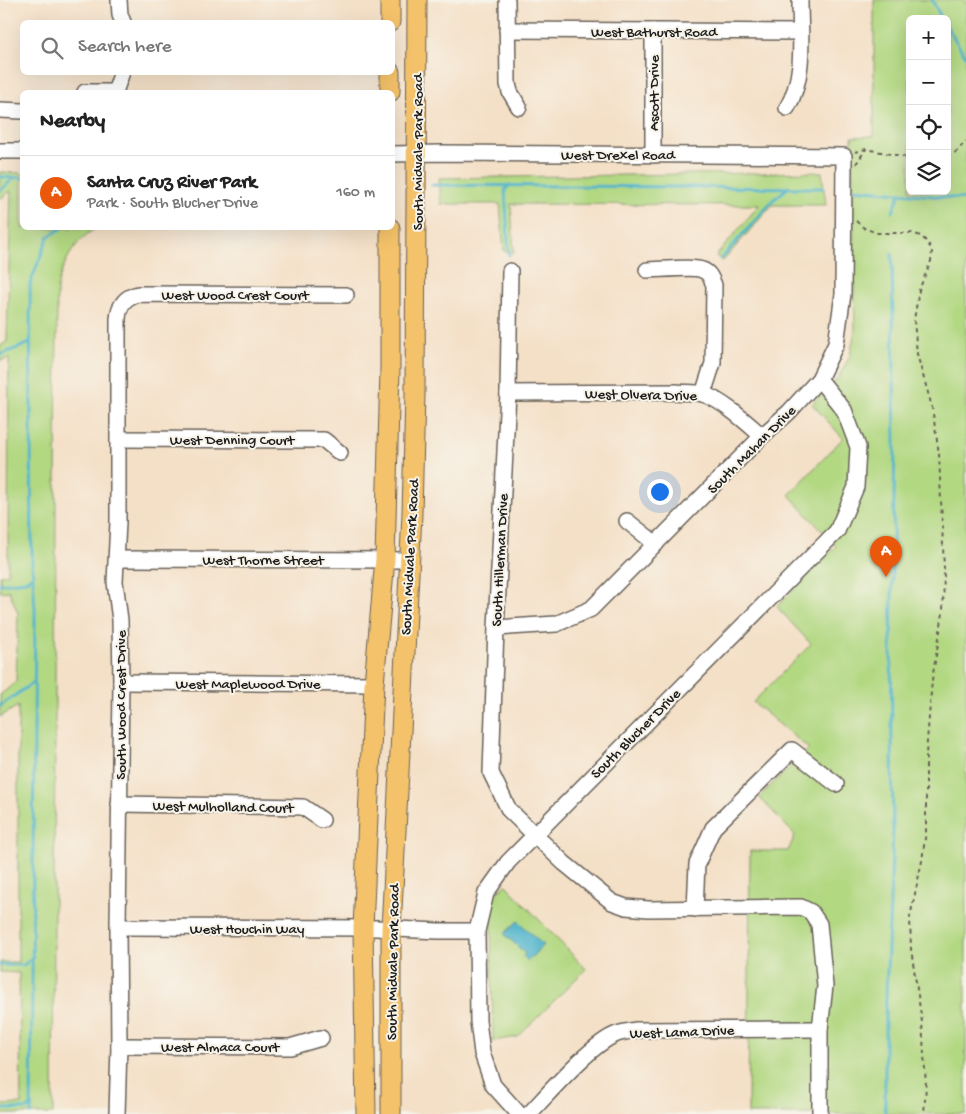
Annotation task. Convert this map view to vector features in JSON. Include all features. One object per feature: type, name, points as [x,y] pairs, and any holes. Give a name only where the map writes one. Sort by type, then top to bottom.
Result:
[{"type":"main road","points":[[390,0],[390,20]]},
{"type":"main road","name":"South Midvale Park Road","points":[[366,1114],[377,929],[409,560],[417,343],[417,0]]},
{"type":"main road","name":"South Midvale Park Road","points":[[390,75],[390,90]]},
{"type":"main road","name":"South Midvale Park Road","points":[[390,230],[390,369],[385,560],[374,684],[377,929],[391,1114]]},
{"type":"street","points":[[119,0],[122,20]]},
{"type":"street","points":[[507,0],[508,84],[510,92],[519,107]]},
{"type":"street","points":[[787,108],[798,83],[800,0]]},
{"type":"street","name":"West Bathurst Road","points":[[507,30],[800,32]]},
{"type":"street","name":"Ascott Drive","points":[[653,31],[653,155]]},
{"type":"street","points":[[117,90],[121,75]]},
{"type":"street","points":[[0,110],[20,111]]},
{"type":"street","points":[[0,151],[20,151]]},
{"type":"street","name":"West Drexel Road","points":[[395,154],[844,156]]},
{"type":"street","name":"South Mahan Drive","points":[[496,628],[556,624],[591,609],[762,436],[789,412],[819,379],[836,344],[843,294],[844,156]]},
{"type":"street","points":[[647,270],[691,268],[702,269],[710,275],[714,285],[713,363],[704,394]]},
{"type":"street","name":"South Hillerman Drive","points":[[510,270],[508,393],[491,773],[509,810],[564,863],[612,902],[626,907],[648,909],[800,907],[811,912],[819,924],[825,986],[820,1029],[820,1114]]},
{"type":"street","name":"West Wood Crest Court","points":[[124,297],[143,294],[346,295]]},
{"type":"street","name":"South Wood Crest Drive","points":[[116,1114],[119,1046],[118,927],[121,682],[120,620],[115,582],[119,439],[118,320],[119,308],[124,297]]},
{"type":"street","name":"South Blucher Drive","points":[[519,1114],[493,1085],[482,1053],[478,1021],[476,931],[486,893],[508,862],[560,808],[836,531],[856,487],[858,447],[844,410],[819,379]]},
{"type":"street","name":"West Olvera Drive","points":[[508,393],[676,392],[704,394],[725,406],[762,436]]},
{"type":"street","name":"West Denning Court","points":[[119,439],[324,440],[340,453]]},
{"type":"street","points":[[627,521],[656,544]]},
{"type":"street","name":"West Thorne Street","points":[[117,559],[409,560]]},
{"type":"street","name":"West Maplewood Drive","points":[[121,682],[374,684]]},
{"type":"street","points":[[696,909],[696,864],[713,828],[792,750],[836,784]]},
{"type":"street","name":"West Mulholland Court","points":[[119,804],[303,807],[322,820]]},
{"type":"street","name":"West Houchin Way","points":[[118,927],[476,931]]},
{"type":"street","name":"West Lama Drive","points":[[529,1114],[590,1052],[616,1034],[636,1030],[820,1029]]},
{"type":"street","name":"West Almaca Court","points":[[119,1046],[290,1047],[321,1038]]},
{"type":"path","points":[[951,154],[956,152],[966,141]]},
{"type":"path","points":[[844,156],[866,149],[906,157]]},
{"type":"path","points":[[853,170],[866,149]]},
{"type":"path","points":[[855,220],[864,228],[877,233],[911,233],[921,236],[928,243],[932,251],[931,261],[919,290],[914,320],[917,354],[932,407],[939,454],[944,569],[943,613],[932,680],[926,754],[926,831],[910,917],[911,949],[922,1022],[926,1086],[924,1114]]},
{"type":"green space","points":[[874,0],[966,0],[966,1114],[748,1114],[750,851],[788,851],[795,835],[759,797],[809,749],[753,702],[811,644],[777,607],[836,546],[789,495],[843,438],[812,404],[838,378],[850,356],[855,330],[852,137],[874,136]]},
{"type":"green space","points":[[0,172],[20,173],[20,230],[94,230],[76,245],[62,270],[57,288],[53,1114],[0,1114],[0,1105],[21,1104],[19,973],[0,972],[0,962],[18,962],[18,706],[0,717],[0,695],[16,682],[18,613],[9,591],[0,592],[0,575],[8,574],[9,358],[0,361],[0,346],[7,342],[11,191],[0,199]]},
{"type":"green space","points":[[822,172],[826,205],[772,205],[723,261],[716,256],[759,205],[511,204],[514,252],[504,251],[500,204],[441,204],[439,178]]},
{"type":"green space","points":[[505,884],[586,969],[518,1037],[493,1041],[491,912],[494,896]]},
{"type":"water","points":[[518,921],[543,945],[528,961],[523,956],[525,953],[504,934]]},
{"type":"waterway","points":[[932,0],[940,15]]},
{"type":"waterway","points":[[951,33],[966,57]]},
{"type":"waterway","points":[[0,177],[20,178]]},
{"type":"waterway","points":[[0,191],[14,178]]},
{"type":"waterway","points":[[432,185],[824,188]]},
{"type":"waterway","points":[[509,186],[505,190],[509,255]]},
{"type":"waterway","points":[[721,259],[773,200],[789,187]]},
{"type":"waterway","points":[[854,189],[966,199]]},
{"type":"waterway","points":[[893,212],[900,193]]},
{"type":"waterway","points":[[31,1114],[35,610],[32,563],[30,284],[48,237],[59,230]]},
{"type":"waterway","points":[[885,1114],[885,1017],[893,832],[891,643],[895,446],[892,254]]},
{"type":"waterway","points":[[0,355],[30,343]]},
{"type":"waterway","points":[[0,584],[26,581],[32,576]]},
{"type":"waterway","points":[[0,706],[34,682]]},
{"type":"waterway","points":[[0,965],[24,965],[33,957]]},
{"type":"waterway","points":[[0,1109],[27,1109],[32,1105]]},
{"type":"place","name":"Santa Cruz River Park","points":[[886,577]]}]
